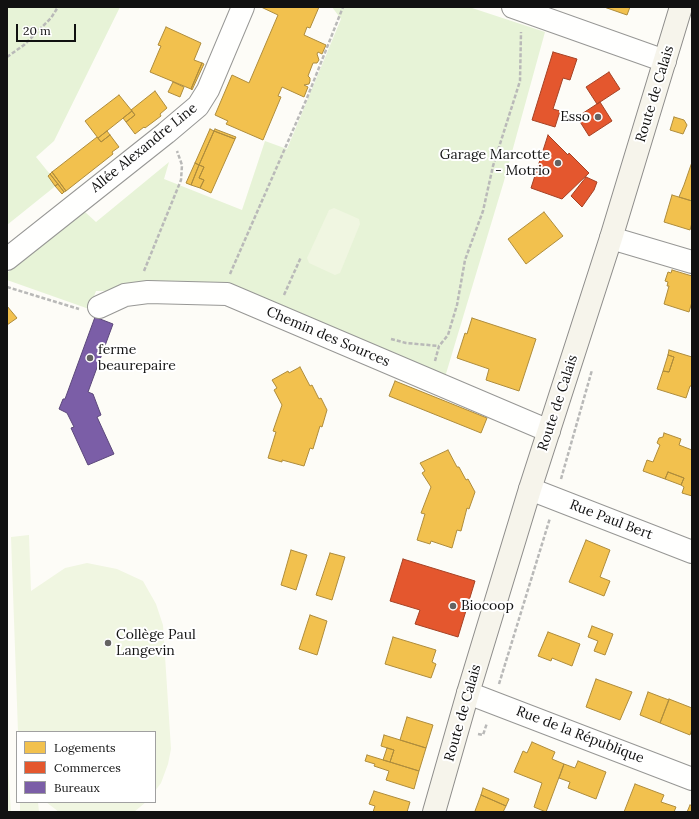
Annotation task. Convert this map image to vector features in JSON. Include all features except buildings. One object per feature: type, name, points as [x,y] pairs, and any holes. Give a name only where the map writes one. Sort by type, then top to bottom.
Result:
[{"type":"main road","name":"Route de Calais","points":[[436,806],[468,693],[530,489],[611,238],[681,7]]},
{"type":"street","name":"Allée Alexandre Line","points":[[7,259],[198,106],[208,90],[243,7]]},
{"type":"street","points":[[517,8],[665,61]]},
{"type":"street","points":[[611,238],[692,262]]},
{"type":"street","name":"Chemin des Sources","points":[[99,306],[125,295],[148,292],[227,294],[549,431]]},
{"type":"street","name":"Rue Paul Bert","points":[[530,489],[692,552]]},
{"type":"street","name":"Rue de la République","points":[[468,693],[692,779]]},
{"type":"path","points":[[7,57],[24,45],[51,18],[58,7]]},
{"type":"path","points":[[230,274],[307,98],[343,7]]},
{"type":"path","points":[[430,381],[439,346],[448,335],[457,305],[465,260],[483,212],[493,166],[520,81],[522,48],[517,8]]},
{"type":"path","points":[[142,276],[181,180],[182,165],[179,154],[166,133]]},
{"type":"path","points":[[276,314],[301,257]]},
{"type":"path","points":[[7,287],[88,312],[99,306]]},
{"type":"path","points":[[483,735],[556,499],[594,366]]},
{"type":"green space","points":[[7,7],[120,7],[54,141],[36,157],[58,184],[7,225]]},
{"type":"green space","points":[[332,7],[469,7],[545,32],[504,181],[445,377],[219,290],[96,291],[89,309],[7,280],[7,273],[84,211],[96,222],[169,162],[164,179],[242,210],[265,141],[287,149],[341,19]]},
{"type":"green space","points":[[334,208],[359,219],[360,224],[340,273],[335,275],[309,263],[307,258],[329,210]]},
{"type":"green space","points":[[29,535],[31,591],[65,568],[87,563],[117,569],[143,581],[156,604],[163,625],[171,749],[168,764],[161,783],[156,790],[156,731],[18,731],[11,537]]},
{"type":"green space","points":[[7,754],[11,812],[7,812]]},
{"type":"green space","points":[[20,803],[38,803],[39,812],[20,812]]},
{"type":"green space","points":[[47,803],[145,803],[134,812],[59,812]]},
{"type":"place","name":"Esso","points":[[598,117]]},
{"type":"place","name":"Garage Marcotte - Motrio","points":[[558,163]]},
{"type":"place","name":"ferme beaurepaire","points":[[90,358]]},
{"type":"place","name":"Biocoop","points":[[453,606]]},
{"type":"place","name":"Collège Paul Langevin","points":[[108,643]]}]
